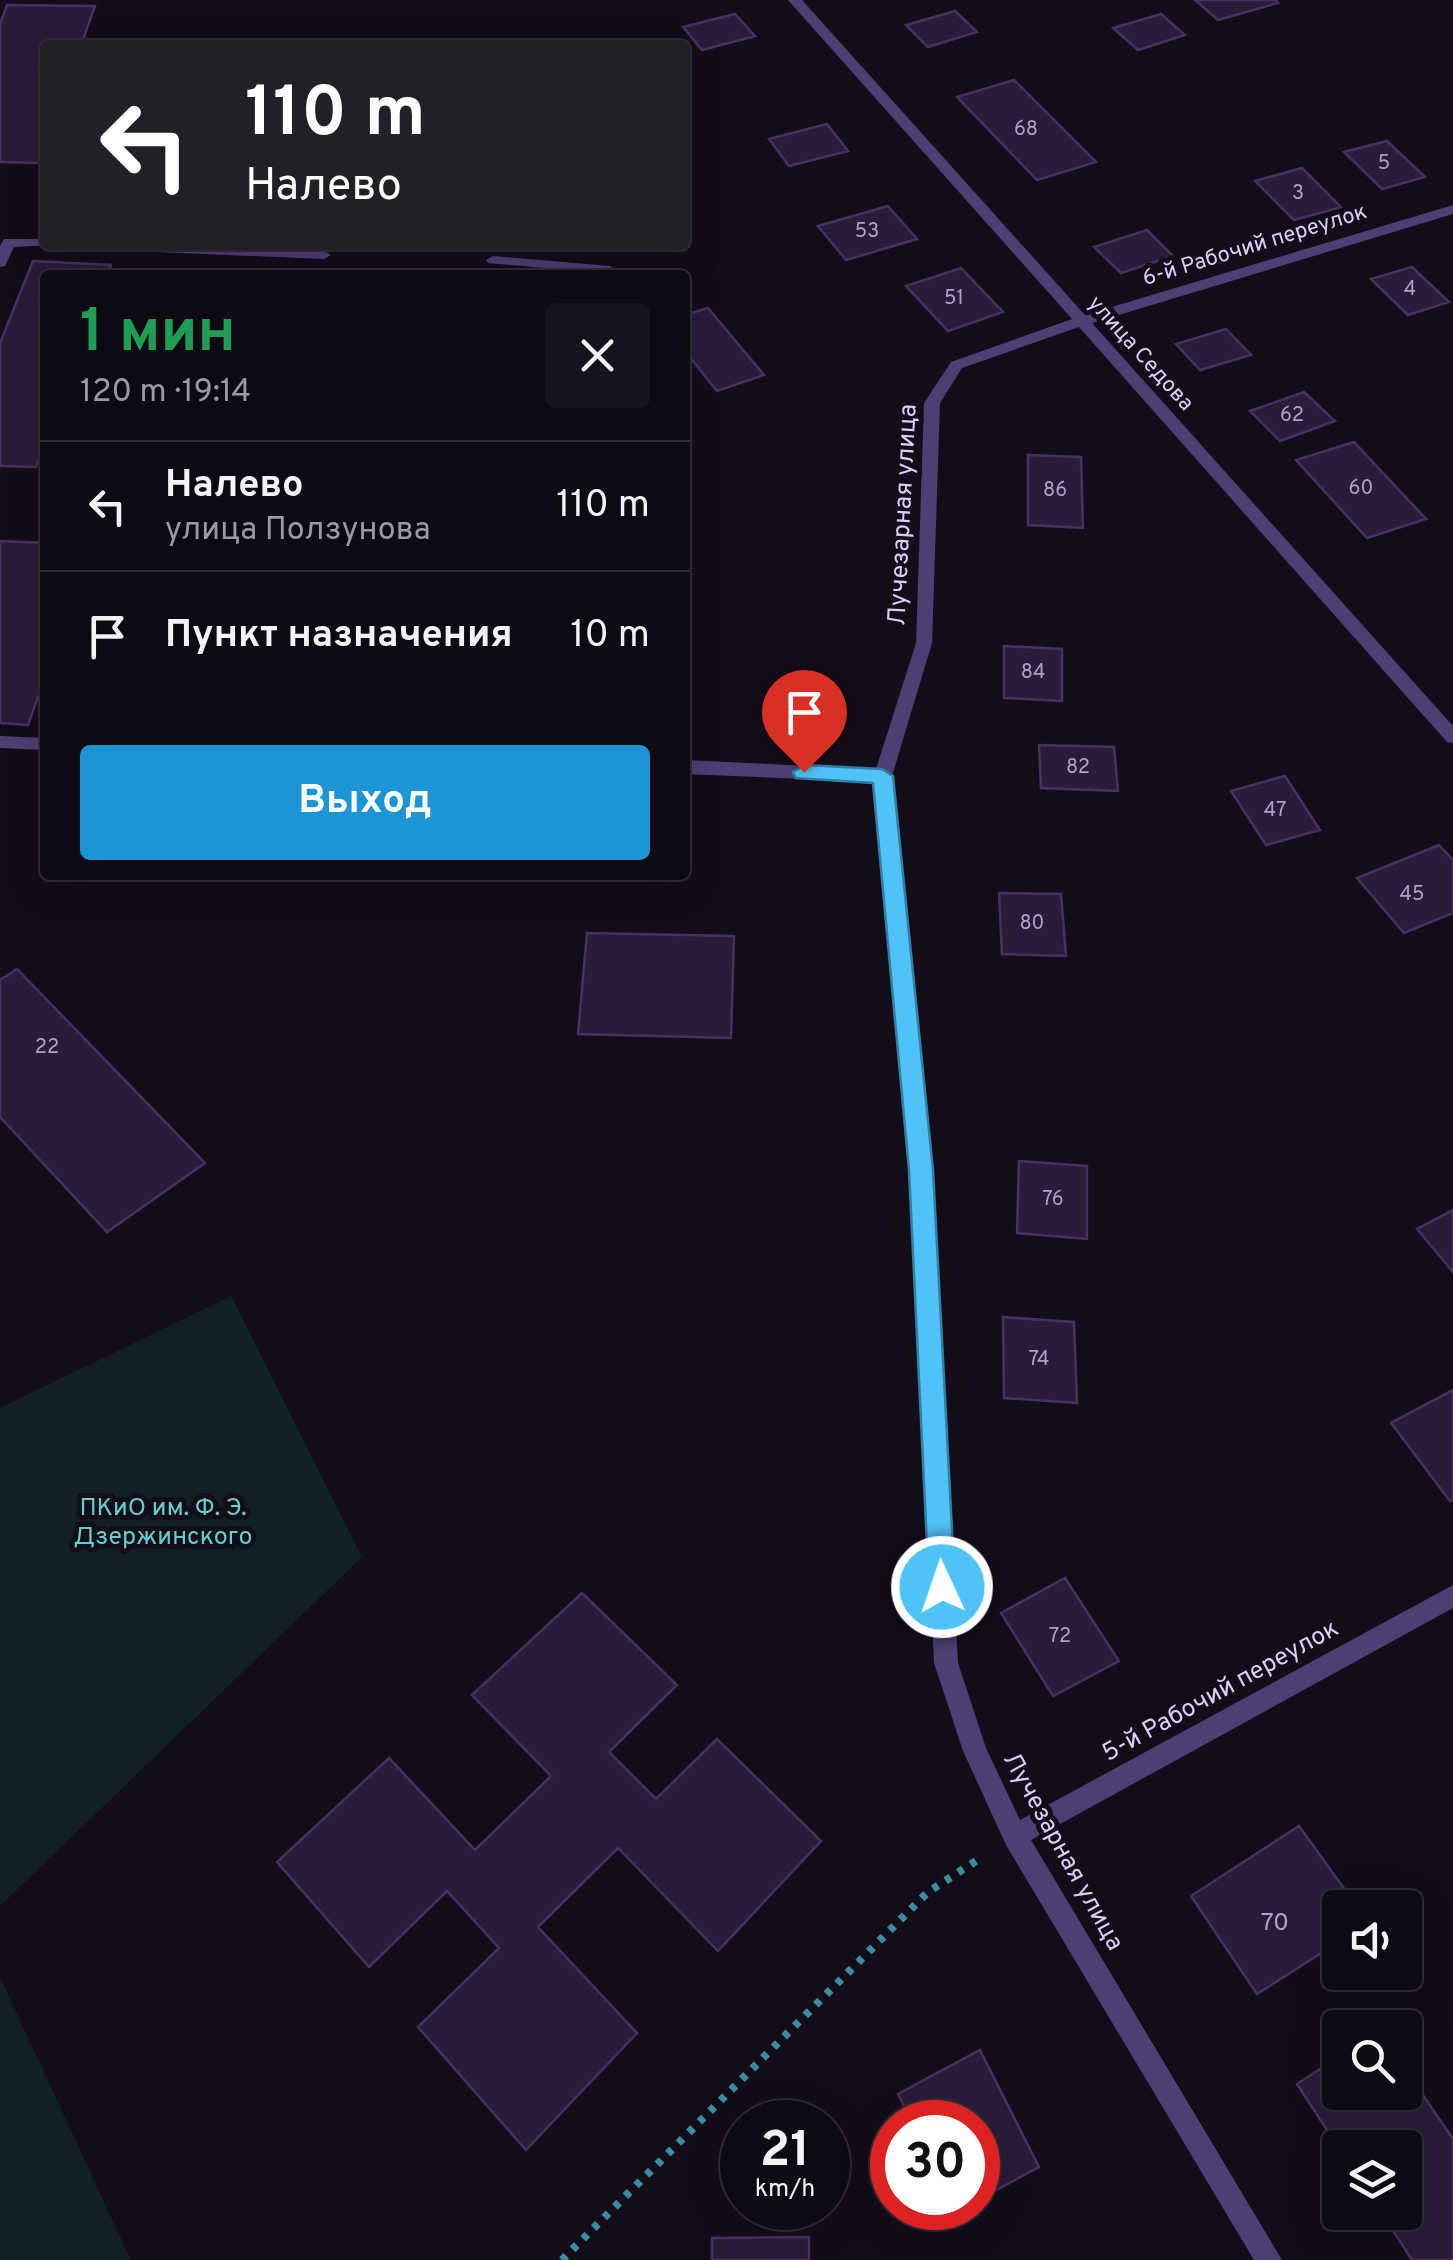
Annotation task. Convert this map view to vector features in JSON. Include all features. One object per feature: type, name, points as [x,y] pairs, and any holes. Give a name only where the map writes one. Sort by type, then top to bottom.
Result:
[{"type":"street","name":"улица Седова","points":[[795,0],[1450,729]]},
{"type":"street","name":"6-й Рабочий переулок","points":[[956,365],[1081,322],[1453,209]]},
{"type":"street","points":[[0,263],[9,242],[40,243]]},
{"type":"street","points":[[204,250],[324,255]]},
{"type":"street","points":[[493,260],[610,270]]},
{"type":"street","name":"Лучезарная улица","points":[[956,365],[932,403],[924,644],[882,776],[921,1170],[946,1663],[975,1751],[1015,1836],[1269,2260]]},
{"type":"street","points":[[0,742],[40,744]]},
{"type":"street","points":[[690,767],[882,776]]},
{"type":"street","name":"5-й Рабочий переулок","points":[[1015,1836],[1453,1596]]},
{"type":"path","points":[[562,2260],[928,1892],[1015,1836]]},
{"type":"green space","name":"ПКиО им. Ф. Э. Дзержинского","points":[[231,1296],[362,1557],[0,1906],[0,1408]]},
{"type":"green space","points":[[0,1977],[131,2260],[0,2260]]},
{"type":"building","points":[[1195,0],[1275,0],[1278,3],[1218,20]]},
{"type":"building","points":[[7,5],[95,6],[83,40],[40,40],[40,163],[0,162],[0,24]]},
{"type":"building","points":[[955,11],[977,32],[928,47],[906,25]]},
{"type":"building","points":[[735,14],[755,36],[702,50],[683,27]]},
{"type":"building","points":[[1161,14],[1185,35],[1138,50],[1113,28]]},
{"type":"building","points":[[1014,80],[1096,162],[1037,180],[957,97]]},
{"type":"building","points":[[827,124],[848,151],[789,166],[769,139]]},
{"type":"building","points":[[1387,141],[1425,177],[1382,189],[1344,152]]},
{"type":"building","points":[[1302,168],[1341,207],[1294,220],[1255,181]]},
{"type":"building","points":[[888,206],[917,239],[846,260],[818,226]]},
{"type":"building","points":[[1147,230],[1173,256],[1121,273],[1094,247]]},
{"type":"building","points":[[33,261],[111,265],[109,270],[40,270],[40,456],[36,467],[0,466],[0,343]]},
{"type":"building","points":[[1412,267],[1449,302],[1408,315],[1371,279]]},
{"type":"building","points":[[961,268],[1003,312],[948,331],[906,286]]},
{"type":"building","points":[[708,308],[764,375],[717,391],[690,357],[690,313]]},
{"type":"building","points":[[1226,329],[1251,355],[1200,370],[1176,344]]},
{"type":"building","points":[[1304,392],[1335,421],[1280,441],[1250,411]]},
{"type":"building","points":[[1354,442],[1426,519],[1367,538],[1296,460]]},
{"type":"building","points":[[1028,455],[1081,457],[1083,528],[1028,525]]},
{"type":"building","points":[[0,541],[40,543],[40,691],[28,725],[0,723]]},
{"type":"building","points":[[1004,646],[1062,649],[1062,701],[1004,698]]},
{"type":"building","points":[[1039,745],[1114,747],[1118,791],[1041,788]]},
{"type":"building","points":[[1285,776],[1320,830],[1266,845],[1231,791]]},
{"type":"building","points":[[1439,845],[1453,860],[1453,913],[1404,933],[1357,878]]},
{"type":"building","points":[[999,893],[1061,894],[1066,956],[1002,954]]},
{"type":"building","points":[[587,933],[734,936],[731,1038],[578,1034]]},
{"type":"building","points":[[17,969],[205,1163],[107,1232],[0,1117],[0,980]]},
{"type":"building","points":[[1019,1161],[1087,1166],[1087,1239],[1017,1233]]},
{"type":"building","points":[[1453,1210],[1453,1272],[1417,1229]]},
{"type":"building","points":[[1003,1317],[1074,1322],[1077,1403],[1004,1398]]},
{"type":"building","points":[[1453,1390],[1453,1500],[1450,1501],[1391,1423]]},
{"type":"building","points":[[1065,1578],[1119,1661],[1053,1696],[1001,1613]]},
{"type":"building","points":[[582,1593],[677,1685],[609,1752],[656,1799],[717,1739],[821,1841],[718,1951],[618,1848],[538,1927],[637,2033],[526,2150],[418,2027],[499,1948],[447,1891],[369,1967],[277,1862],[389,1758],[475,1850],[551,1776],[472,1695]]},
{"type":"building","points":[[1299,1826],[1345,1890],[1322,1890],[1322,1952],[1257,1994],[1191,1896]]},
{"type":"building","points":[[980,2050],[1039,2167],[1000,2188],[1000,2100],[901,2100],[898,2094]]},
{"type":"building","points":[[1322,2068],[1322,2110],[1422,2110],[1422,2094],[1453,2139],[1453,2260],[1412,2260],[1393,2230],[1422,2230],[1422,2130],[1327,2130],[1297,2084]]},
{"type":"building","points":[[809,2237],[809,2260],[712,2260],[712,2238]]},
{"type":"route","points":[[804,772],[882,776],[921,1170],[942,1587]]}]
